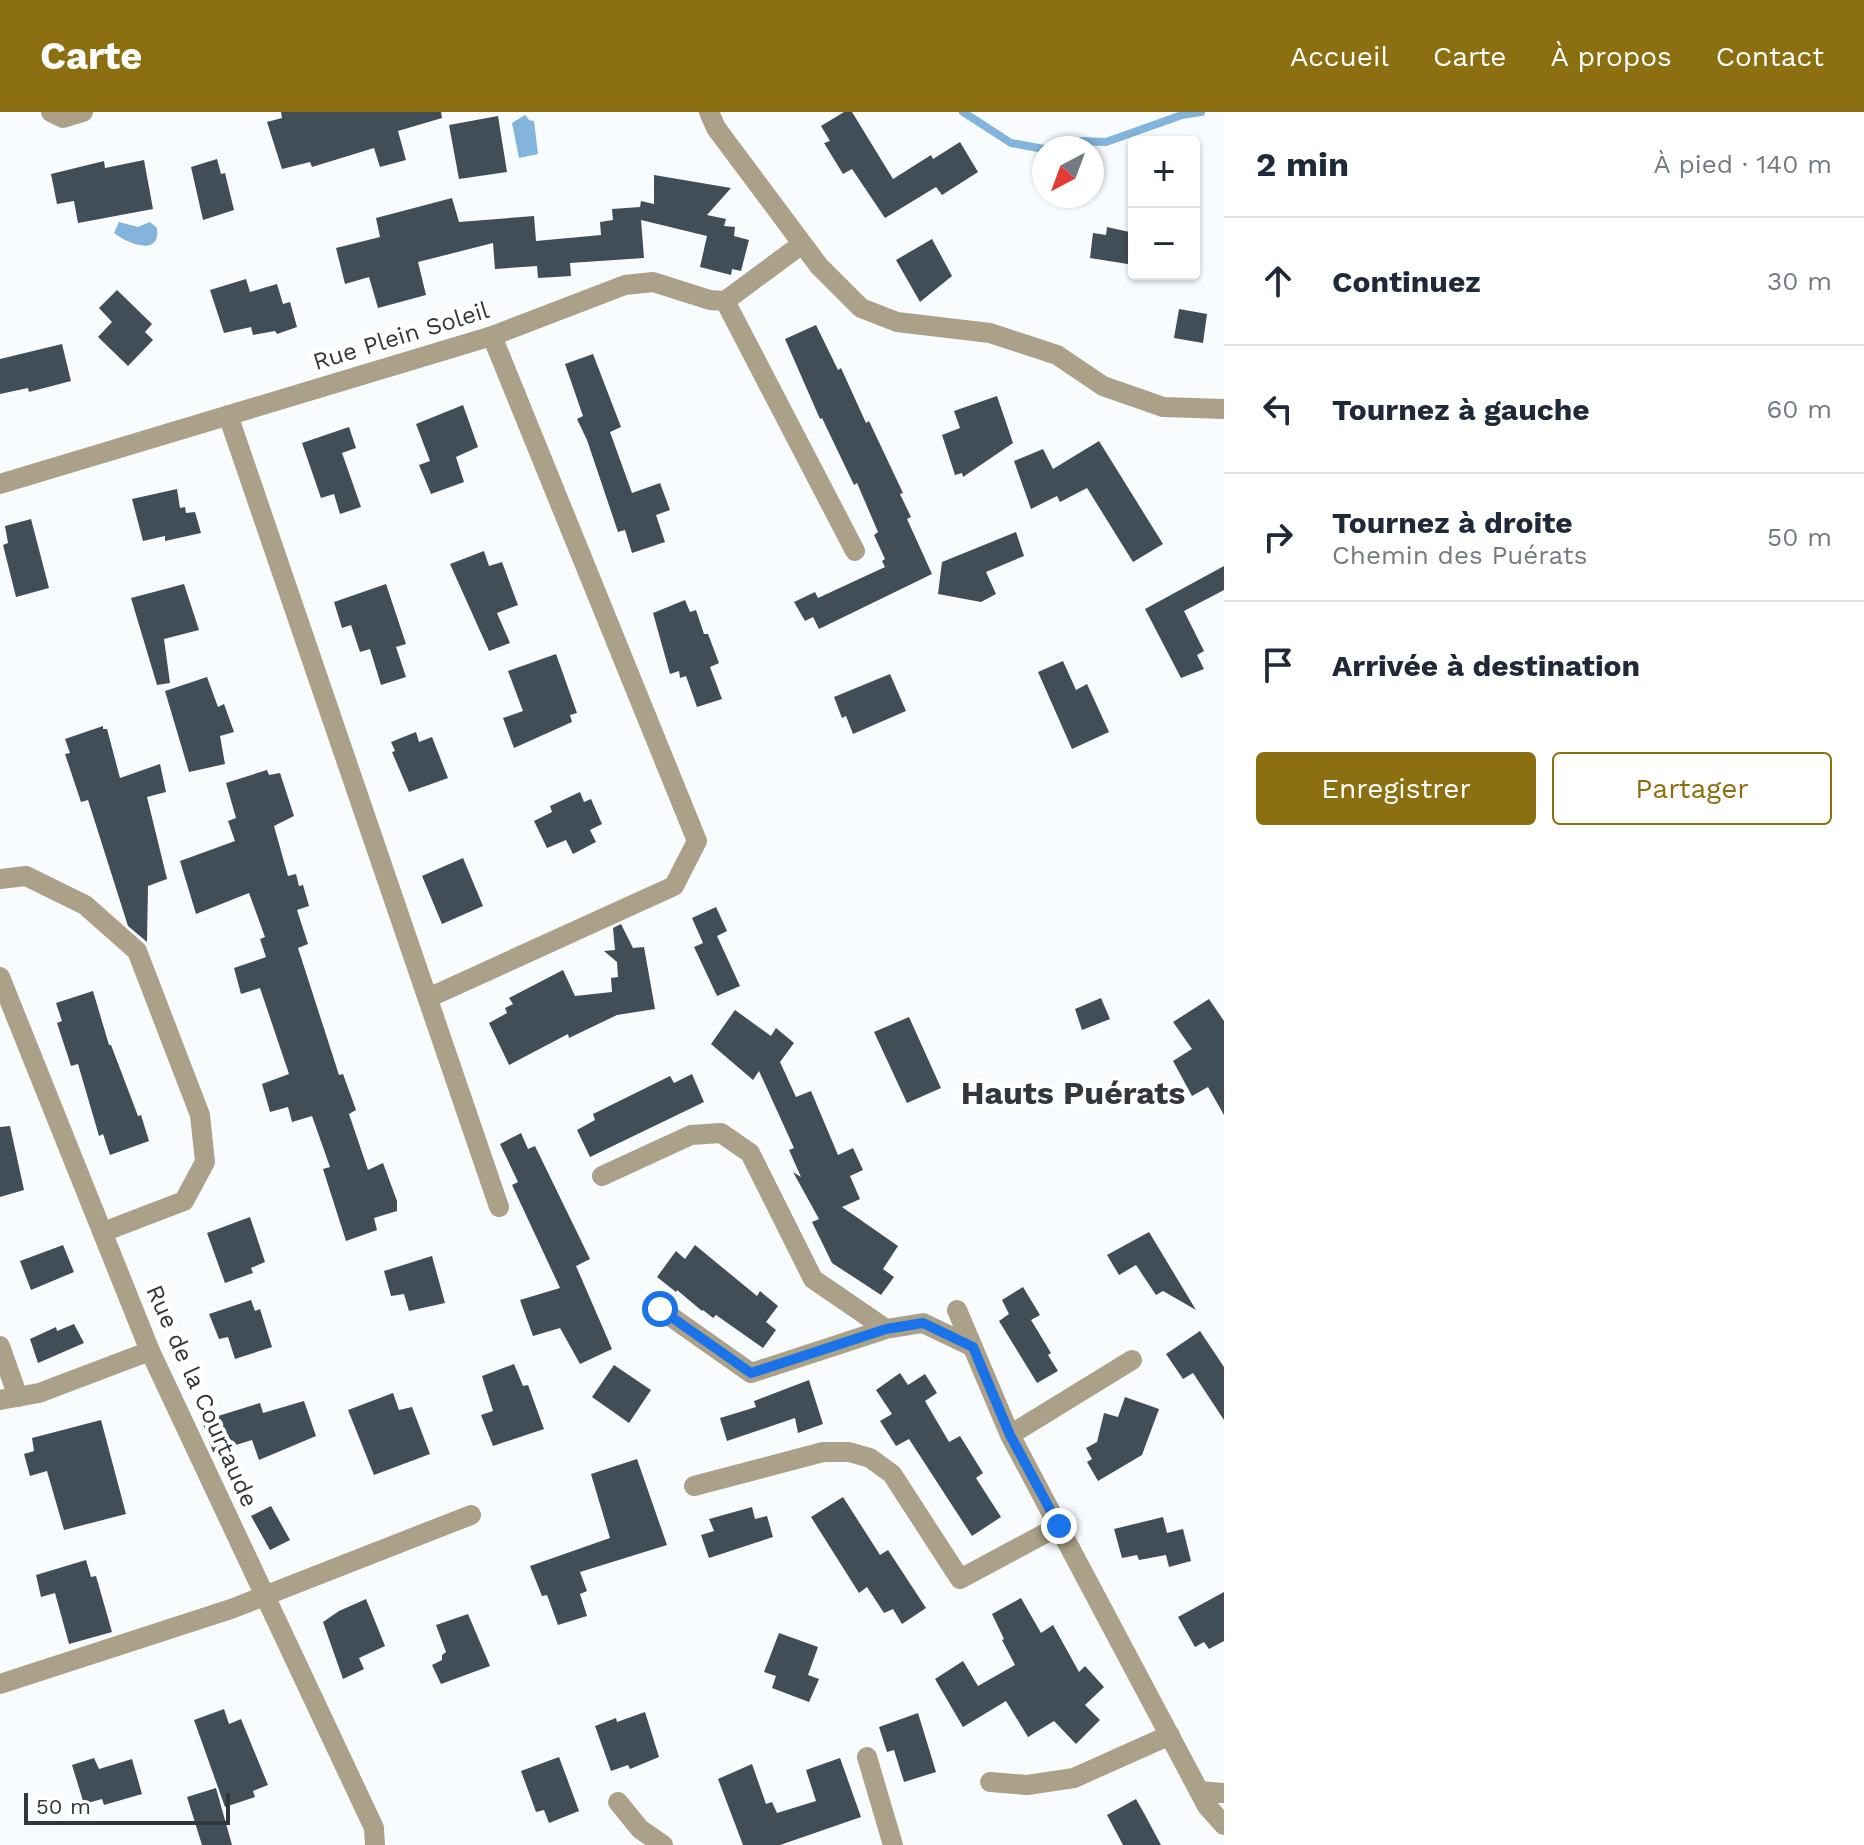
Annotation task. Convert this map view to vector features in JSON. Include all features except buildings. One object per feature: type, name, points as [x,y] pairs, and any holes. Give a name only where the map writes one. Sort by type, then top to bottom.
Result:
[{"type":"street","points":[[51,112],[63,118],[83,112]]},
{"type":"street","points":[[709,112],[716,128],[819,266],[861,308],[897,322],[990,333],[1057,355],[1103,386],[1163,407],[1224,409]]},
{"type":"street","points":[[802,244],[725,301],[855,551]]},
{"type":"street","name":"Rue Plein Soleil","points":[[0,484],[492,336],[625,285],[653,282],[710,300],[725,301]]},
{"type":"street","points":[[428,998],[674,886],[697,841],[492,336]]},
{"type":"street","points":[[228,415],[499,1207]]},
{"type":"street","points":[[0,879],[26,876],[85,905],[137,951],[200,1115],[205,1162],[184,1201],[103,1232]]},
{"type":"street","name":"Rue de la Courtaude","points":[[0,977],[150,1351],[374,1836],[393,1845]]},
{"type":"street","points":[[602,1176],[691,1135],[721,1133],[750,1153],[813,1279],[886,1329]]},
{"type":"street","points":[[660,1309],[751,1373],[886,1329],[923,1323],[973,1347]]},
{"type":"street","points":[[957,1310],[1010,1435],[1207,1806],[1224,1825]]},
{"type":"street","points":[[0,1346],[9,1398],[39,1393],[150,1351]]},
{"type":"street","points":[[1010,1435],[1132,1360]]},
{"type":"street","points":[[694,1486],[823,1452],[849,1452],[870,1458],[892,1474],[960,1579],[1059,1526]]},
{"type":"street","points":[[0,1684],[264,1597],[471,1515]]},
{"type":"street","points":[[990,1782],[1027,1785],[1074,1778],[1170,1735]]},
{"type":"street","points":[[867,1757],[893,1845]]},
{"type":"street","points":[[1199,1791],[1224,1793]]},
{"type":"street","points":[[618,1802],[640,1829],[663,1845]]},
{"type":"water","points":[[525,115],[534,121],[538,154],[519,158],[512,123]]},
{"type":"water","points":[[119,222],[138,227],[150,222],[157,228],[157,237],[154,243],[142,246],[127,241],[114,233]]},
{"type":"waterway","points":[[963,112],[1011,143],[1032,147]]},
{"type":"waterway","points":[[1104,142],[1182,115],[1201,112]]},
{"type":"district","name":"Hauts Puérats","points":[[1073,1093]]},
{"type":"route","points":[[660,1309],[751,1373],[886,1329],[923,1323],[973,1347],[1010,1435],[1059,1526]]}]
